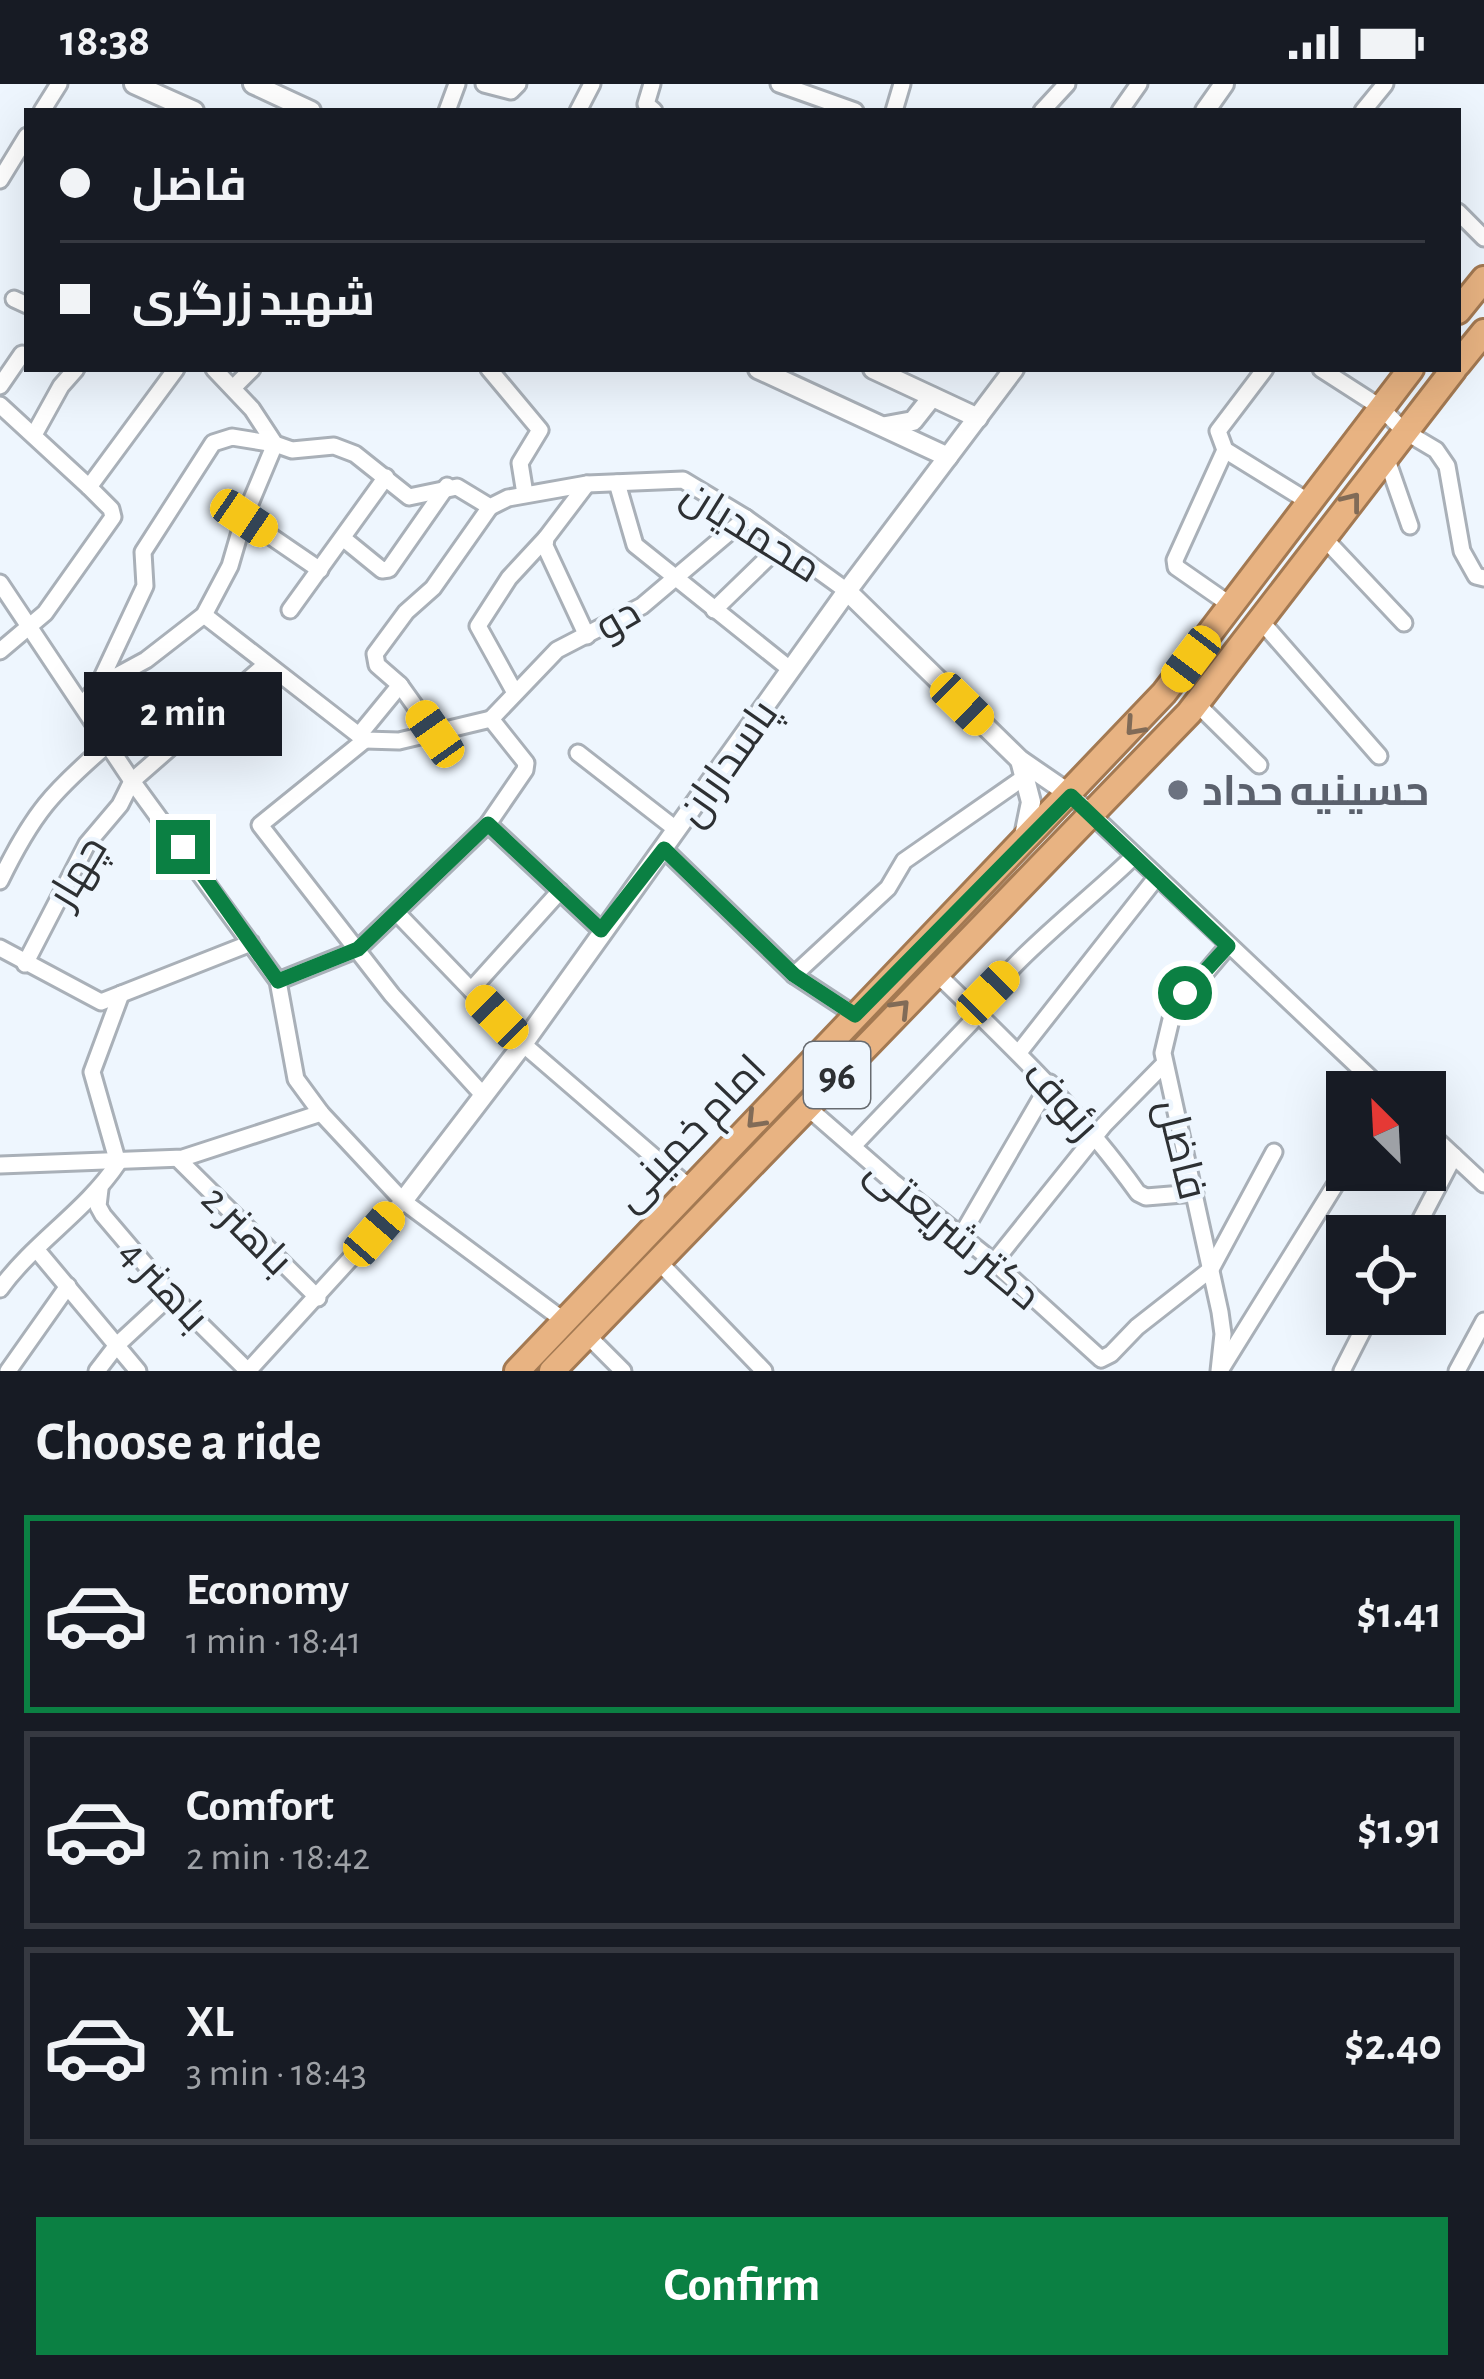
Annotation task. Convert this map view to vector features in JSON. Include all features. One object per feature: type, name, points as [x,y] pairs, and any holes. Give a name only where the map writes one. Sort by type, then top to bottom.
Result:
[{"type":"highway","points":[[1461,307],[1484,279]]},
{"type":"highway","name":"96","points":[[1461,361],[1484,332]]},
{"type":"highway","name":"96","points":[[1071,796],[1164,694],[1408,372]]},
{"type":"highway","name":"96","points":[[1090,816],[1196,704],[1452,372]]},
{"type":"highway","name":"امام خمینی","points":[[517,1371],[1071,796]]},
{"type":"highway","name":"امام خمینی","points":[[552,1371],[1090,816]]},
{"type":"highway","points":[[563,1321],[587,1335]]},
{"type":"street","points":[[134,84],[187,108]]},
{"type":"street","points":[[484,84],[511,91],[518,84]]},
{"type":"street","points":[[778,84],[817,108]]},
{"type":"street","points":[[1045,108],[1067,84]]},
{"type":"street","points":[[1365,108],[1385,84]]},
{"type":"street","points":[[260,85],[305,108]]},
{"type":"street","points":[[0,180],[24,141]]},
{"type":"street","points":[[1461,215],[1484,238]]},
{"type":"street","points":[[0,386],[22,354]]},
{"type":"street","points":[[35,433],[73,372]]},
{"type":"street","points":[[88,487],[174,372]]},
{"type":"street","points":[[217,372],[275,444]]},
{"type":"street","points":[[233,388],[249,372]]},
{"type":"street","points":[[492,372],[540,430],[520,463],[525,494]]},
{"type":"street","points":[[764,372],[948,457]]},
{"type":"street","points":[[878,372],[978,418]]},
{"type":"street","name":"پاسداران","points":[[248,1371],[403,1201],[484,1096],[847,591],[1012,372]]},
{"type":"street","points":[[1263,372],[1218,431],[1225,450],[1309,502]]},
{"type":"street","points":[[1326,372],[1436,450],[1447,466],[1462,551],[1476,576],[1484,578]]},
{"type":"street","points":[[881,426],[913,421],[932,397]]},
{"type":"street","points":[[0,405],[35,433],[113,517],[45,613],[0,651]]},
{"type":"street","points":[[83,704],[98,686],[145,586],[143,552],[213,443],[232,437],[292,450],[334,446],[355,454],[415,498],[457,487],[490,507],[433,588],[406,612],[375,654],[377,665],[400,686],[435,734]]},
{"type":"street","points":[[98,686],[146,660],[204,615],[230,566],[275,444]]},
{"type":"street","points":[[1225,450],[1175,560],[1176,567],[1232,606]]},
{"type":"street","points":[[1386,457],[1410,526]]},
{"type":"street","points":[[290,610],[386,477]]},
{"type":"street","name":"محمدیان","points":[[490,507],[525,494],[587,484],[683,480],[746,518],[847,591]]},
{"type":"street","points":[[617,483],[635,545],[791,670]]},
{"type":"street","points":[[514,692],[478,626],[508,578],[587,484]]},
{"type":"street","points":[[344,538],[382,569],[389,569],[447,486]]},
{"type":"street","points":[[244,518],[320,570]]},
{"type":"street","name":"دو","points":[[491,719],[557,650],[642,606],[746,518]]},
{"type":"street","points":[[1323,537],[1404,623]]},
{"type":"street","points":[[546,538],[546,555],[587,636]]},
{"type":"street","points":[[714,610],[782,544]]},
{"type":"street","points":[[0,583],[132,781],[278,981],[296,1078],[321,1112],[403,1201],[563,1321]]},
{"type":"street","points":[[847,591],[1023,768],[1071,796],[1362,1071]]},
{"type":"street","points":[[204,615],[362,738],[399,741],[491,719],[526,764],[488,824],[358,949],[278,981]]},
{"type":"street","points":[[1261,620],[1379,756]]},
{"type":"street","name":"چهار","points":[[25,964],[87,844],[120,805],[132,781],[265,664]]},
{"type":"street","points":[[400,686],[362,738],[260,825],[392,994],[484,1096]]},
{"type":"street","points":[[1196,704],[1259,765]]},
{"type":"street","points":[[0,881],[44,802],[109,743]]},
{"type":"street","points":[[578,753],[677,830]]},
{"type":"street","points":[[1021,844],[1030,824],[1023,768]]},
{"type":"street","points":[[794,975],[888,888],[904,861],[1023,768]]},
{"type":"street","points":[[488,824],[601,930]]},
{"type":"street","points":[[664,849],[794,975],[855,1015]]},
{"type":"street","points":[[853,1146],[979,1014],[988,993],[1133,857]]},
{"type":"street","points":[[1020,1051],[1156,878]]},
{"type":"street","points":[[471,990],[560,891]]},
{"type":"street","points":[[397,913],[523,1044],[690,1188]]},
{"type":"street","points":[[0,948],[100,1002],[251,943]]},
{"type":"street","name":"فاضل","points":[[1219,1371],[1223,1334],[1163,1065],[1173,1011],[1228,946]]},
{"type":"street","name":"رئوف","points":[[935,972],[1020,1051],[1096,1135],[1142,1196],[1195,1193]]},
{"type":"street","points":[[118,1163],[92,1072],[121,994]]},
{"type":"street","points":[[994,1262],[1096,1135],[1163,1065]]},
{"type":"street","points":[[961,1236],[1049,1083]]},
{"type":"street","name":"دکتر شریعتی","points":[[807,1107],[994,1262],[1101,1359],[1210,1269]]},
{"type":"street","points":[[0,1165],[178,1159],[321,1112]]},
{"type":"street","points":[[1446,1149],[1484,1184]]},
{"type":"street","points":[[1210,1269],[1274,1152]]},
{"type":"street","points":[[1423,1215],[1454,1156]]},
{"type":"street","name":"باهنر 2","points":[[178,1159],[318,1298]]},
{"type":"street","points":[[0,1289],[100,1189],[118,1163]]},
{"type":"street","name":"باهنر 4","points":[[100,1189],[98,1206],[103,1215],[171,1294],[248,1371]]},
{"type":"street","points":[[1219,1371],[1332,1191]]},
{"type":"street","points":[[36,1249],[138,1371]]},
{"type":"street","points":[[660,1263],[764,1371]]},
{"type":"street","points":[[8,1371],[68,1286]]},
{"type":"street","points":[[97,1371],[171,1294]]},
{"type":"street","points":[[1457,1371],[1484,1321]]},
{"type":"street","points":[[587,1335],[623,1371]]},
{"type":"street","points":[[1342,1371],[1361,1335]]},
{"type":"place","name":"حسینیه حداد","points":[[1178,790]]},
{"type":"route","points":[[183,847],[278,981],[358,949],[488,824],[601,930],[664,849],[794,975],[855,1015],[1071,796],[1228,946],[1185,993]]}]
